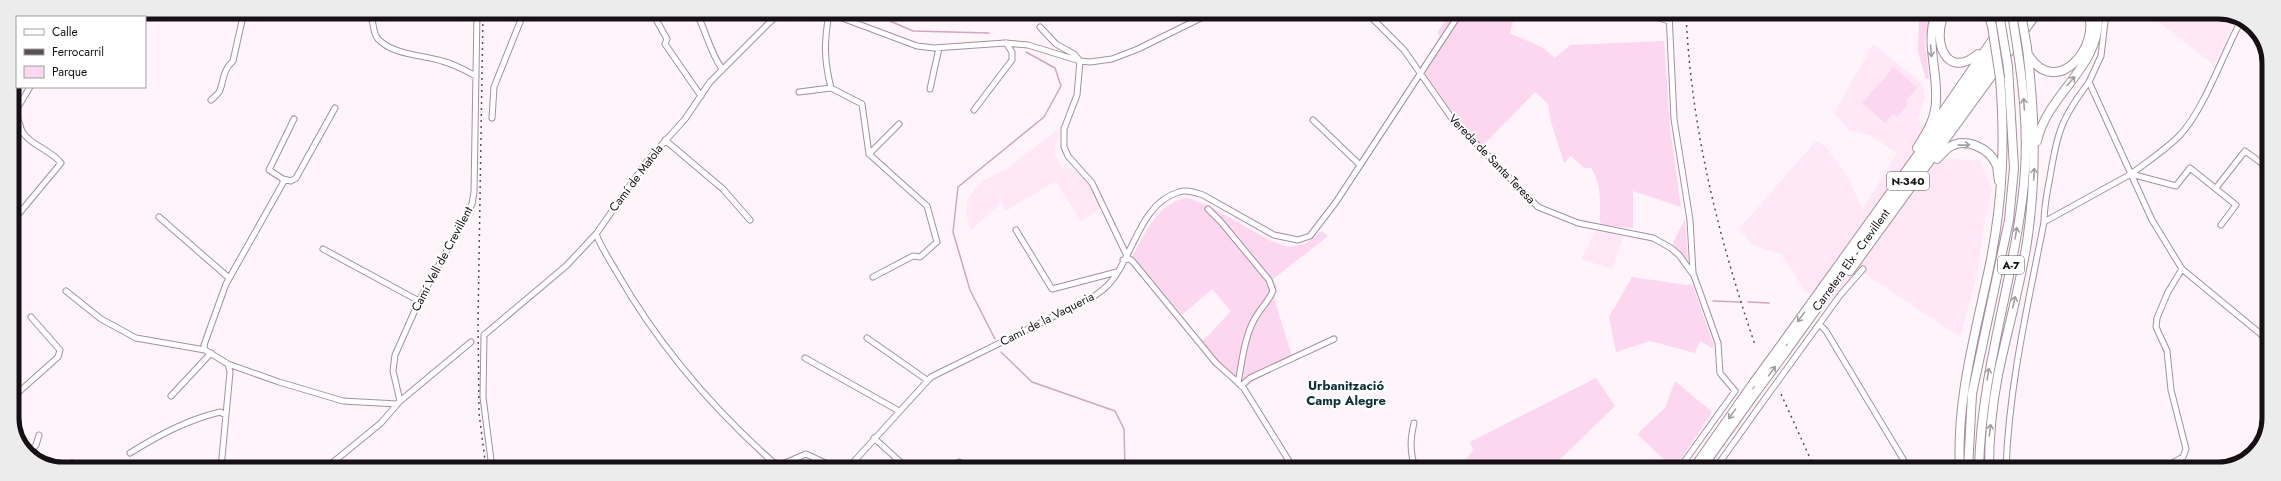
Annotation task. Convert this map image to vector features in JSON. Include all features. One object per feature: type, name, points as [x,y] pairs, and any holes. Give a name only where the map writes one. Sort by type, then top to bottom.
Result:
[{"type":"highway","points":[[1916,150],[1928,129],[1936,100],[1930,41],[1934,19]]},
{"type":"highway","points":[[1943,19],[1938,37],[1943,53],[1953,62],[1960,63],[1973,59],[1992,39]]},
{"type":"highway","points":[[1960,462],[1961,406],[1991,258],[2004,170],[2003,117],[2000,78],[1990,19]]},
{"type":"highway","name":"A-7","points":[[1969,462],[1974,387],[1999,271],[2009,212],[2014,160],[2008,67],[2000,19]]},
{"type":"highway","points":[[1854,243],[2007,19]]},
{"type":"highway","name":"A-7","points":[[1980,462],[1985,394],[2013,254],[2024,184],[2026,139],[2019,59],[2012,19]]},
{"type":"highway","name":"Carretera Elx - Crevillent","points":[[1698,462],[2017,19]]},
{"type":"highway","points":[[1989,462],[1990,436],[1997,377],[2027,243],[2033,188],[2035,152],[2027,51],[2022,19]]},
{"type":"highway","name":"Carretera Elx - Crevillent","points":[[1706,462],[2025,19]]},
{"type":"highway","points":[[1794,340],[1849,272],[1897,208],[2033,19]]},
{"type":"highway","points":[[2027,51],[2035,65],[2049,73],[2056,73],[2067,68],[2083,51],[2088,38],[2090,27],[2089,19]]},
{"type":"highway","points":[[2035,152],[2043,121],[2051,106],[2090,55],[2098,32],[2098,19]]},
{"type":"highway","points":[[1897,208],[1934,162],[1948,148],[1958,144],[1969,144],[1981,148],[1991,155],[1997,167],[2000,196]]},
{"type":"street","points":[[211,100],[220,91],[221,80],[227,67],[233,61],[242,19]]},
{"type":"street","points":[[372,19],[374,34],[379,40],[388,46],[405,53],[444,61],[476,76]]},
{"type":"street","name":"Camí Vell de Crevillent","points":[[398,402],[393,362],[419,301],[472,204],[476,168],[477,19]]},
{"type":"street","points":[[492,118],[494,87],[521,19]]},
{"type":"street","points":[[656,19],[667,39],[665,44],[701,96]]},
{"type":"street","points":[[699,19],[709,40],[713,56],[722,69]]},
{"type":"street","name":"Camí de Matola","points":[[491,462],[483,397],[484,335],[566,266],[596,234],[648,160],[685,119],[710,82],[773,19]]},
{"type":"street","points":[[827,19],[825,63],[831,88]]},
{"type":"street","points":[[845,19],[917,46],[939,48],[1006,44],[1044,48],[1080,61],[1112,59],[1196,19]]},
{"type":"street","name":"Vereda de Santa Teresa","points":[[1373,19],[1404,50],[1453,120],[1538,207],[1578,223],[1654,238],[1671,248],[1693,273]]},
{"type":"street","name":"Camí de la Vaqueria","points":[[853,462],[927,380],[947,367],[987,350],[1093,297],[1108,286],[1152,209],[1164,198],[1180,191],[1203,195],[1274,235],[1298,240],[1310,236],[1320,226],[1456,19]]},
{"type":"street","points":[[1662,19],[1668,21]]},
{"type":"street","points":[[2006,462],[2008,423],[2018,348],[2044,222],[2046,193],[2059,130],[2073,103],[2089,82],[2101,56],[2105,19]]},
{"type":"street","points":[[1668,21],[1672,126],[1688,226],[1689,268],[1716,347],[1719,376],[1730,388],[1733,395]]},
{"type":"street","points":[[1668,21],[1674,119],[1690,220],[1693,273],[1718,343],[1720,373],[1724,380],[1734,388],[1733,395],[1684,462]]},
{"type":"street","points":[[2044,222],[2131,174],[2181,133],[2208,89],[2239,25]]},
{"type":"street","points":[[1040,27],[1056,44],[1074,54],[1080,61],[1077,95],[1064,129],[1064,147],[1068,156],[1092,182],[1126,254]]},
{"type":"street","points":[[974,110],[1012,60],[1012,52],[1006,44]]},
{"type":"street","points":[[930,89],[939,48]]},
{"type":"street","points":[[2089,82],[2152,220],[2182,269],[2262,335]]},
{"type":"street","points":[[19,104],[29,88]]},
{"type":"street","points":[[799,92],[831,88],[862,104],[869,154],[928,206],[937,242],[920,257],[913,256],[873,277]]},
{"type":"street","points":[[294,119],[269,170],[291,181],[296,178],[335,108]]},
{"type":"street","points":[[1313,120],[1360,165]]},
{"type":"street","points":[[19,121],[21,123],[22,131],[27,138],[61,163],[19,214]]},
{"type":"street","points":[[869,154],[899,124]]},
{"type":"street","points":[[665,140],[723,189],[750,220]]},
{"type":"street","points":[[2216,188],[2245,151],[2262,163]]},
{"type":"street","points":[[2131,174],[2176,186],[2190,168],[2236,205],[2220,225]]},
{"type":"street","points":[[205,350],[204,345],[229,278],[283,183],[283,178]]},
{"type":"street","points":[[1208,209],[1221,222],[1269,280],[1273,291],[1268,302],[1255,319],[1247,337],[1240,384]]},
{"type":"street","points":[[160,217],[229,278]]},
{"type":"street","points":[[1016,230],[1052,289],[1117,272]]},
{"type":"street","points":[[596,234],[626,290],[682,368],[735,428],[773,462]]},
{"type":"street","points":[[323,249],[419,301]]},
{"type":"street","points":[[1123,260],[1130,259],[1134,263],[1216,362],[1240,384],[1290,462]]},
{"type":"street","points":[[1720,462],[1855,275],[1863,269]]},
{"type":"street","points":[[2174,462],[2183,457],[2186,449],[2171,390],[2167,351],[2156,327],[2157,318],[2168,292],[2182,269]]},
{"type":"street","points":[[66,291],[101,320],[136,338],[205,350],[228,364],[279,382],[343,401],[398,402]]},
{"type":"street","points":[[19,392],[58,357],[60,350],[58,345],[31,317]]},
{"type":"street","points":[[1819,324],[1826,331],[1905,462]]},
{"type":"street","points":[[867,338],[927,380]]},
{"type":"street","points":[[1240,384],[1334,339]]},
{"type":"street","points":[[333,462],[381,423],[398,402],[471,342]]},
{"type":"street","points":[[171,396],[211,353]]},
{"type":"street","points":[[806,358],[899,411]]},
{"type":"street","points":[[222,462],[230,372],[228,364]]},
{"type":"street","points":[[130,453],[158,436],[194,418],[220,412],[226,415]]},
{"type":"street","points":[[1413,462],[1410,452],[1410,440],[1414,423]]},
{"type":"street","points":[[32,449],[36,445],[38,435]]},
{"type":"street","points":[[874,438],[900,462]]},
{"type":"street","points":[[787,462],[806,454],[823,462]]},
{"type":"shaded area","points":[[2155,19],[2218,19],[2234,22],[2214,65]]},
{"type":"shaded area","points":[[1873,44],[1923,84],[1925,97],[1918,120],[1947,159],[1980,160],[1992,189],[1984,225],[1977,275],[1960,337],[1858,269],[1829,304],[1805,291],[1781,254],[1753,245],[1739,229],[1816,141],[1825,146],[1847,175],[1862,209],[1897,154],[1871,136],[1849,130],[1834,113]]},
{"type":"shaded area","points":[[1056,131],[1061,132],[1055,145],[1055,156],[1063,168],[1072,168],[1079,174],[1090,188],[1101,208],[1081,221],[1055,181],[1006,211],[1001,203],[971,230],[966,215],[968,199],[975,189],[983,181],[1008,168]]},
{"type":"shaded area","points":[[1600,231],[1623,237],[1612,269],[1581,259],[1595,232]]},
{"type":"green space","points":[[1446,19],[1514,19],[1510,33],[1543,48],[1555,58],[1570,45],[1664,41],[1670,129],[1681,207],[1633,191],[1633,228],[1603,225],[1600,222],[1600,194],[1595,174],[1591,168],[1584,168],[1571,156],[1564,163],[1551,122],[1548,104],[1535,92],[1485,143],[1485,148],[1447,108],[1421,67],[1440,36],[1437,33]]},
{"type":"green space","points":[[1919,19],[1930,19],[1925,41],[1929,79],[1926,79],[1918,52]]},
{"type":"green space","points":[[1894,67],[1917,88],[1905,102],[1908,104],[1897,117],[1893,114],[1885,123],[1862,103]]},
{"type":"green space","points":[[1188,198],[1207,205],[1269,240],[1288,247],[1305,244],[1322,231],[1328,236],[1273,279],[1277,287],[1274,298],[1292,356],[1246,387],[1218,361],[1202,342],[1231,311],[1212,289],[1182,315],[1132,257],[1148,228],[1160,212],[1168,205]]},
{"type":"green space","points":[[1685,219],[1688,262],[1673,243]]},
{"type":"green space","points":[[1632,277],[1686,285],[1692,284],[1714,346],[1712,348],[1700,341],[1695,353],[1650,341],[1616,352],[1609,317]]},
{"type":"green space","points":[[1596,378],[1615,406],[1557,462],[1465,462],[1473,450],[1470,442]]},
{"type":"green space","points":[[1675,381],[1712,412],[1679,462],[1667,462],[1638,435],[1641,430],[1665,408]]},
{"type":"waterway","points":[[889,19],[890,21],[913,31],[989,33]]},
{"type":"waterway","points":[[995,339],[970,290],[953,232],[958,187],[1044,117],[1061,86],[1055,68],[1026,52]]},
{"type":"waterway","points":[[1713,301],[1741,302]]},
{"type":"waterway","points":[[1748,302],[1769,303]]},
{"type":"waterway","points":[[1001,352],[1032,382],[1115,411],[1124,429],[1125,462]]},
{"type":"railway","points":[[483,19],[478,322],[479,413],[485,462]]},
{"type":"railway","points":[[1686,19],[1694,98],[1708,181],[1729,263],[1755,345]]},
{"type":"railway","points":[[1781,394],[1812,462]]},
{"type":"district","name":"Urbanització Camp Alegre","points":[[1346,392]]}]
